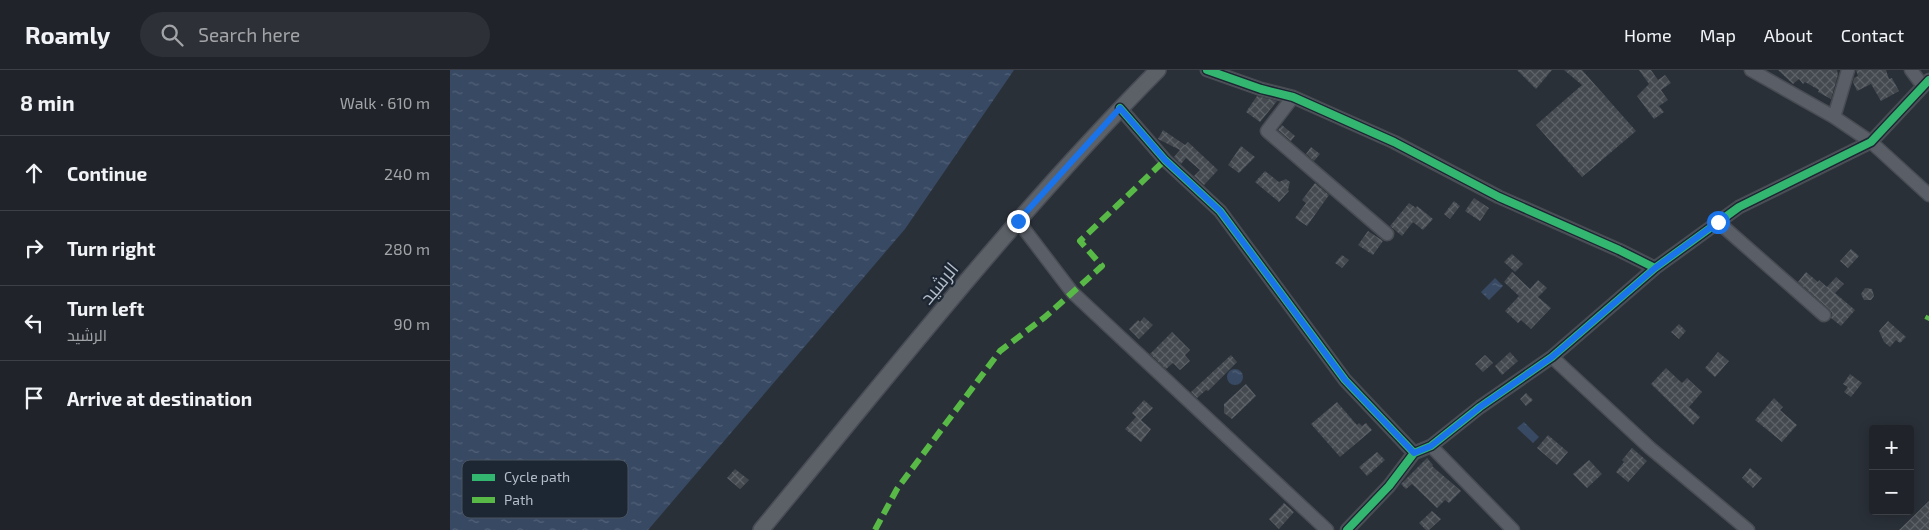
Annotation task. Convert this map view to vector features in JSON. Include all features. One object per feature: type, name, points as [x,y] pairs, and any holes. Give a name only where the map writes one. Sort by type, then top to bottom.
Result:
[{"type":"main road","name":"الرشيد","points":[[760,530],[1018,221],[1120,108],[1158,70]]},
{"type":"street","points":[[1207,70],[1261,89],[1293,97],[1394,142],[1499,197],[1655,268]]},
{"type":"street","points":[[1751,70],[1834,117],[1872,142],[1929,195]]},
{"type":"street","points":[[1834,117],[1849,70]]},
{"type":"street","points":[[1346,530],[1389,486],[1414,453],[1431,446],[1480,407],[1552,357],[1655,268],[1739,207],[1872,142],[1926,83],[1911,70]]},
{"type":"street","points":[[1293,97],[1267,131],[1387,234]]},
{"type":"street","points":[[1120,108],[1165,160],[1220,211],[1345,380],[1414,453]]},
{"type":"street","points":[[1018,221],[1072,292],[1328,530]]},
{"type":"street","points":[[1718,222],[1824,315]]},
{"type":"street","points":[[1552,357],[1650,448],[1748,530]]},
{"type":"street","points":[[1431,446],[1513,530]]},
{"type":"water","points":[[450,70],[1014,70],[905,229],[648,530],[450,530]]},
{"type":"water","points":[[1495,278],[1503,286],[1489,300],[1481,292]]},
{"type":"water","points":[[1232,369],[1238,369],[1243,374],[1241,383],[1232,385],[1227,380],[1227,374]]},
{"type":"water","points":[[1524,422],[1539,437],[1533,443],[1517,428]]},
{"type":"building","points":[[1517,70],[1552,70],[1536,89]]},
{"type":"building","points":[[1564,70],[1582,70],[1636,131],[1582,177],[1536,125],[1582,85]]},
{"type":"building","points":[[1639,70],[1651,70],[1658,80],[1665,75],[1671,83],[1661,90],[1668,100],[1659,106],[1664,112],[1654,119],[1637,96],[1649,84]]},
{"type":"building","points":[[1778,70],[1837,70],[1838,75],[1831,99],[1805,82],[1803,84],[1799,79],[1793,84]]},
{"type":"building","points":[[1856,70],[1886,70],[1889,79],[1892,78],[1899,91],[1881,101],[1871,84],[1857,91],[1853,82],[1854,78],[1858,76]]},
{"type":"building","points":[[1257,96],[1277,101],[1260,122],[1246,112]]},
{"type":"building","points":[[1282,125],[1295,136],[1291,141],[1278,130]]},
{"type":"building","points":[[1163,130],[1185,145],[1188,142],[1218,170],[1204,185],[1194,176],[1200,170],[1186,158],[1181,164],[1174,157],[1180,150],[1158,139]]},
{"type":"building","points":[[1241,146],[1255,157],[1239,173],[1228,165]]},
{"type":"building","points":[[1311,147],[1320,154],[1314,161],[1306,154]]},
{"type":"building","points":[[1265,171],[1279,182],[1286,179],[1290,182],[1289,191],[1279,202],[1255,182]]},
{"type":"building","points":[[1315,183],[1329,195],[1307,226],[1295,218],[1306,203],[1302,200]]},
{"type":"building","points":[[1474,198],[1489,208],[1480,221],[1465,211]]},
{"type":"building","points":[[1454,201],[1460,206],[1450,219],[1444,214]]},
{"type":"building","points":[[1409,203],[1416,208],[1417,206],[1433,219],[1423,230],[1413,222],[1402,236],[1390,226]]},
{"type":"building","points":[[1368,231],[1383,241],[1373,255],[1358,245]]},
{"type":"building","points":[[1851,249],[1859,256],[1848,268],[1840,261]]},
{"type":"building","points":[[1512,254],[1523,264],[1515,272],[1504,262]]},
{"type":"building","points":[[1342,255],[1349,260],[1342,268],[1335,263]]},
{"type":"building","points":[[1512,272],[1530,289],[1538,280],[1547,288],[1538,297],[1551,308],[1531,329],[1521,320],[1518,323],[1505,311],[1519,296],[1504,282]]},
{"type":"building","points":[[1806,272],[1827,287],[1836,277],[1844,284],[1835,293],[1855,310],[1841,326],[1831,318],[1832,313],[1829,309],[1798,282]]},
{"type":"building","points":[[1865,288],[1872,289],[1874,296],[1871,300],[1864,300],[1861,294]]},
{"type":"building","points":[[1144,317],[1153,325],[1139,339],[1129,329]]},
{"type":"building","points":[[1888,321],[1906,337],[1900,343],[1896,340],[1890,347],[1884,342],[1879,331]]},
{"type":"building","points":[[1679,324],[1686,331],[1679,339],[1671,332]]},
{"type":"building","points":[[1172,332],[1190,350],[1185,355],[1190,361],[1180,370],[1173,363],[1166,369],[1150,354]]},
{"type":"building","points":[[1510,352],[1518,361],[1502,375],[1495,366]]},
{"type":"building","points":[[1718,352],[1729,361],[1715,377],[1705,368]]},
{"type":"building","points":[[1231,355],[1237,362],[1208,391],[1206,390],[1197,398],[1191,392]]},
{"type":"building","points":[[1485,355],[1493,363],[1483,372],[1475,364]]},
{"type":"building","points":[[1666,368],[1682,383],[1687,378],[1702,392],[1689,407],[1700,417],[1693,425],[1651,384]]},
{"type":"building","points":[[1850,374],[1862,383],[1851,397],[1844,392],[1848,387],[1843,384]]},
{"type":"building","points":[[1246,384],[1256,396],[1232,419],[1224,413],[1224,404]]},
{"type":"building","points":[[1526,393],[1533,400],[1526,406],[1520,399]]},
{"type":"building","points":[[1774,398],[1783,407],[1780,410],[1797,425],[1782,442],[1755,420]]},
{"type":"building","points":[[1144,400],[1153,408],[1141,420],[1151,429],[1141,442],[1125,429],[1136,417],[1132,413]]},
{"type":"building","points":[[1337,402],[1357,425],[1359,423],[1362,426],[1366,423],[1372,430],[1340,457],[1311,424]]},
{"type":"building","points":[[1548,435],[1568,452],[1557,465],[1537,448]]},
{"type":"building","points":[[1632,448],[1647,461],[1628,482],[1616,472],[1624,462],[1622,460]]},
{"type":"building","points":[[1377,452],[1385,460],[1367,476],[1359,467]]},
{"type":"building","points":[[1427,458],[1432,466],[1461,491],[1449,503],[1445,500],[1437,508],[1412,484],[1406,489],[1401,484]]},
{"type":"building","points":[[1589,460],[1602,474],[1587,488],[1573,474]]},
{"type":"building","points":[[1750,468],[1762,478],[1753,488],[1742,478]]},
{"type":"building","points":[[735,469],[749,480],[740,489],[727,478]]},
{"type":"building","points":[[1929,501],[1929,530],[1899,530]]},
{"type":"building","points":[[1284,503],[1294,512],[1279,529],[1269,519]]},
{"type":"building","points":[[1432,511],[1441,519],[1429,530],[1426,530],[1419,523]]},
{"type":"marked path","points":[[875,530],[897,489],[1000,351],[1045,317],[1102,266],[1080,241],[1165,160]]},
{"type":"marked path","points":[[1927,320],[1929,316]]},
{"type":"cycle path","points":[[1207,70],[1261,89],[1293,97],[1394,142],[1499,197],[1655,268]]},
{"type":"cycle path","points":[[1347,530],[1389,486],[1414,453],[1431,446],[1480,407],[1552,357],[1655,268],[1739,207],[1871,142],[1929,80]]},
{"type":"cycle path","points":[[1120,108],[1165,160],[1220,211],[1345,380],[1414,453]]},
{"type":"route","points":[[1018,221],[1120,108],[1165,160],[1220,211],[1345,380],[1414,453],[1431,446],[1480,407],[1552,357],[1655,268],[1718,222]]}]
